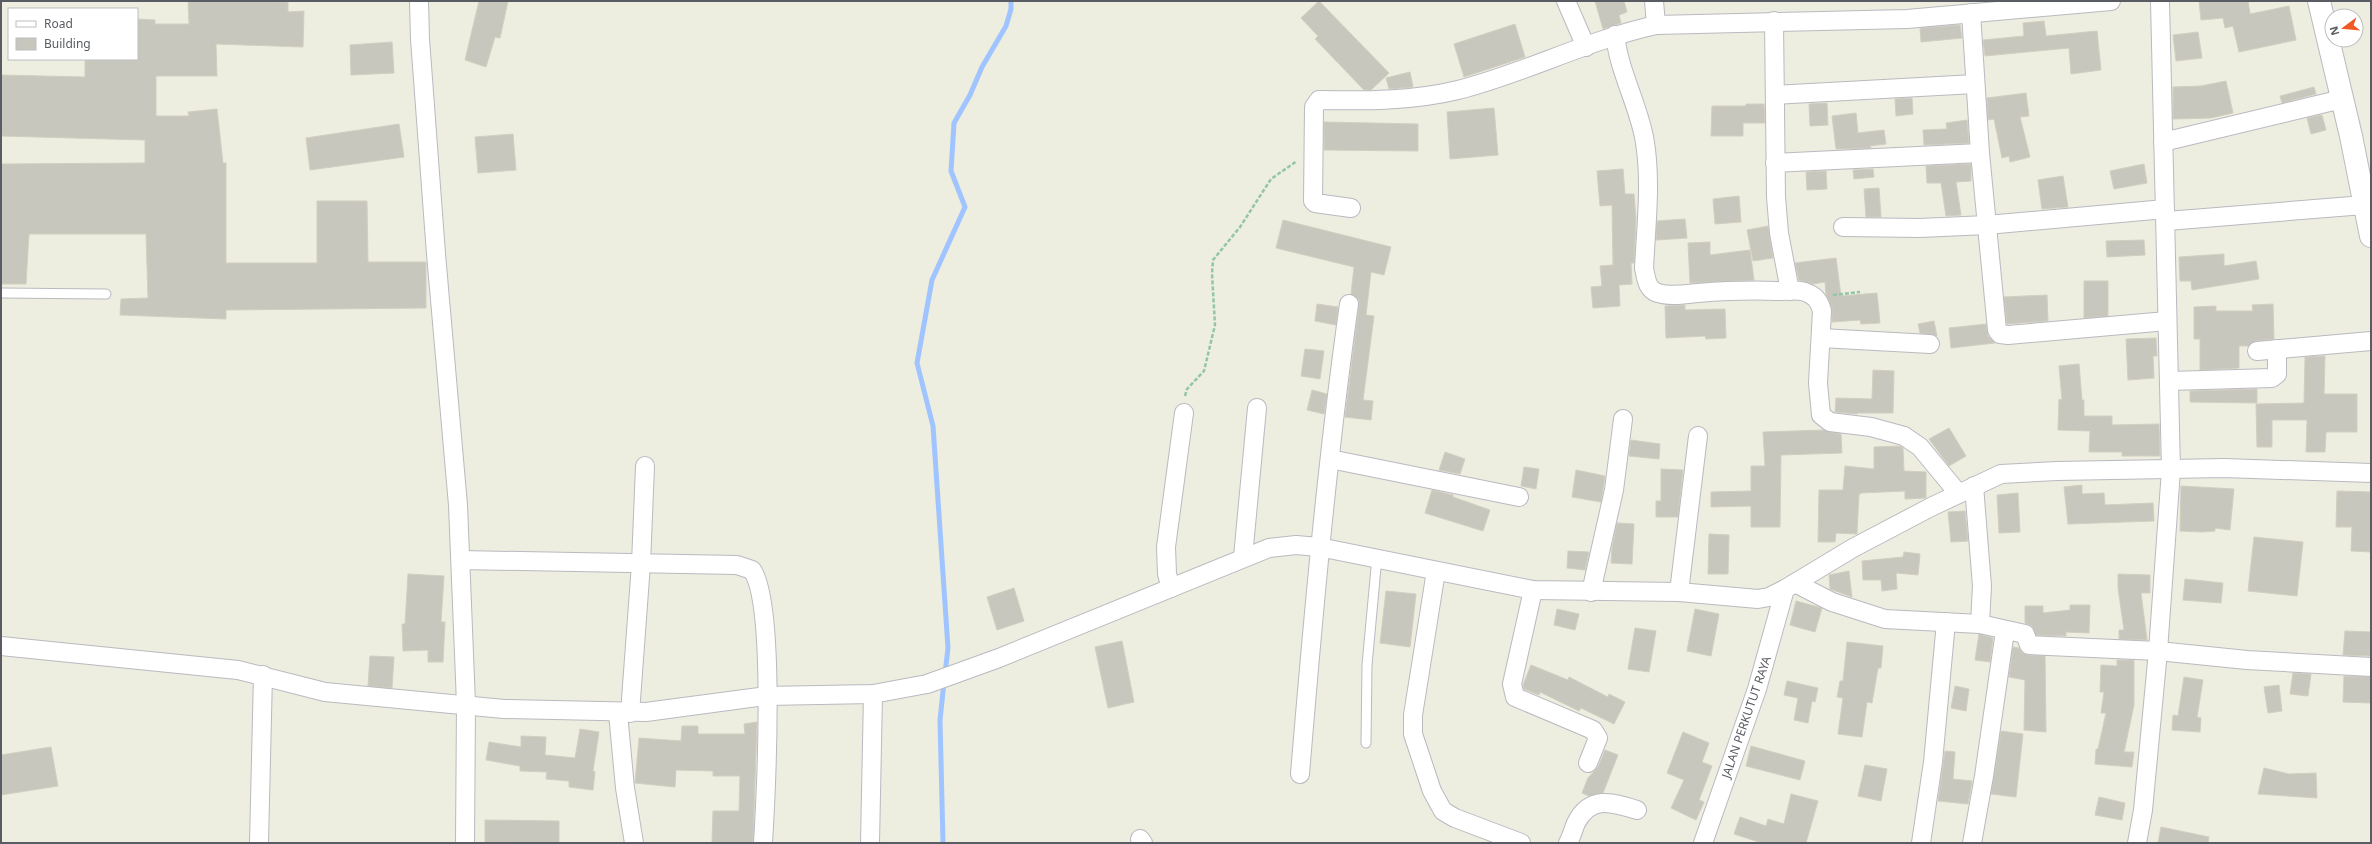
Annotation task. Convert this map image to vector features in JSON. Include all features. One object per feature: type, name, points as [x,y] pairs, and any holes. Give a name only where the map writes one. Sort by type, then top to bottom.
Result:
[{"type":"street","points":[[419,1],[422,73],[461,560],[466,704],[465,843]]},
{"type":"street","points":[[1566,1],[1586,47]]},
{"type":"street","points":[[1654,1],[1656,25]]},
{"type":"street","points":[[1351,208],[1314,202],[1314,107],[1319,100],[1393,99],[1458,90],[1586,47],[1615,35],[1656,25],[1907,19],[1968,9],[2112,1]]},
{"type":"street","points":[[2136,843],[2143,810],[2158,651],[2171,470],[2160,1]]},
{"type":"street","points":[[2319,1],[2342,99],[2371,236]]},
{"type":"street","points":[[1968,9],[1996,326],[2000,334],[2008,335],[2167,321]]},
{"type":"street","points":[[1774,21],[1775,163],[1779,233],[1790,291]]},
{"type":"street","points":[[1615,35],[1617,53],[1644,138],[1647,172],[1644,268],[1646,281],[1650,288],[1657,293],[1675,295],[1731,290],[1805,292],[1815,297],[1820,304],[1822,311],[1818,383],[1820,415],[1830,422],[1871,427],[1904,436],[1920,447],[1958,493]]},
{"type":"street","points":[[1775,95],[1974,84]]},
{"type":"street","points":[[2163,142],[2342,99]]},
{"type":"street","points":[[1775,163],[1980,154]]},
{"type":"street","points":[[1843,227],[1920,228],[2364,204]]},
{"type":"street","points":[[1300,774],[1319,547],[1336,396],[1349,304]]},
{"type":"street","points":[[1821,338],[1930,344]]},
{"type":"street","points":[[2257,351],[2371,341]]},
{"type":"street","points":[[2169,380],[2272,378],[2277,374],[2277,349]]},
{"type":"street","points":[[1243,557],[1257,408]]},
{"type":"street","points":[[1171,588],[1167,574],[1166,547],[1184,413]]},
{"type":"street","points":[[1591,592],[1614,490],[1623,419]]},
{"type":"street","points":[[1679,592],[1698,436]]},
{"type":"street","points":[[1330,459],[1519,497]]},
{"type":"street","points":[[634,843],[625,788],[624,713],[642,564],[645,466]]},
{"type":"street","points":[[1,646],[170,662],[263,675],[325,692],[466,704],[504,709],[624,713],[766,696],[873,694],[927,684],[951,677],[1171,588],[1243,557],[1269,548],[1296,545],[1319,547],[1377,557],[1436,571],[1533,590],[1591,592],[1679,592],[1758,599],[1769,597],[1847,551],[1958,493],[2001,474],[2020,472],[2253,468],[2371,473]]},
{"type":"street","points":[[1974,486],[1982,578],[1980,624]]},
{"type":"street","points":[[461,560],[737,565],[752,570],[759,584],[766,654],[764,843]]},
{"type":"street","points":[[1436,571],[1413,715],[1413,734],[1432,791],[1443,810],[1455,818],[1521,843]]},
{"type":"street","points":[[1790,586],[1832,602],[1885,619],[1980,624],[2005,631],[2025,634],[2029,645],[2158,651],[2246,660],[2371,667]]},
{"type":"street","name":"JALAN PERKUTUT RAYA","points":[[1703,843],[1757,689],[1790,586]]},
{"type":"street","points":[[1533,590],[1512,684],[1513,694],[1515,697],[1593,730],[1598,738],[1588,764]]},
{"type":"street","points":[[1921,843],[1933,762],[1946,622]]},
{"type":"street","points":[[1972,843],[1984,776],[2005,631]]},
{"type":"street","points":[[259,843],[263,675]]},
{"type":"street","points":[[870,843],[873,694]]},
{"type":"street","points":[[1568,843],[1584,809],[1595,803],[1609,803],[1637,810]]},
{"type":"lane","points":[[1,293],[106,294]]},
{"type":"lane","points":[[1366,743],[1367,666],[1377,557]]},
{"type":"path","points":[[1184,413],[1185,392],[1204,371],[1215,325],[1212,274],[1213,260],[1240,227],[1271,179],[1286,167],[1313,152]]},
{"type":"path","points":[[1815,297],[1860,292]]},
{"type":"building","points":[[188,1],[288,2],[288,12],[304,11],[303,47],[216,44],[217,76],[156,76],[156,116],[189,116],[188,112],[217,109],[223,163],[226,163],[226,263],[317,263],[317,201],[367,201],[368,262],[426,262],[426,308],[226,310],[226,319],[120,315],[121,299],[148,298],[146,234],[29,234],[26,284],[1,284],[1,164],[145,163],[145,140],[1,136],[1,75],[85,77],[85,60],[138,60],[138,19],[155,20],[155,24],[189,24]]},
{"type":"building","points":[[479,1],[508,1],[500,38],[495,37],[486,67],[465,60]]},
{"type":"building","points":[[1319,1],[1389,73],[1371,90],[1364,90],[1315,39],[1318,36],[1301,18]]},
{"type":"building","points":[[1595,1],[1624,1],[1627,12],[1619,15],[1621,23],[1603,29]]},
{"type":"building","points":[[2199,1],[2248,1],[2250,14],[2289,6],[2296,40],[2239,52],[2233,26],[2225,28],[2223,18],[2201,20]]},
{"type":"building","points":[[2044,21],[2046,36],[2097,31],[2101,70],[2071,74],[2069,48],[1985,56],[1983,40],[2024,36],[2023,23]]},
{"type":"building","points":[[1515,24],[1525,57],[1464,77],[1454,44]]},
{"type":"building","points":[[1960,25],[1962,38],[1921,42],[1920,28]]},
{"type":"building","points":[[2198,32],[2202,58],[2176,61],[2173,35]]},
{"type":"building","points":[[392,42],[394,73],[351,75],[350,45]]},
{"type":"building","points":[[1410,72],[1413,87],[1389,89],[1386,78]]},
{"type":"building","points":[[2226,81],[2233,113],[2211,118],[2173,119],[2173,87],[2201,86]]},
{"type":"building","points":[[2314,87],[2316,94],[2282,103],[2280,96]]},
{"type":"building","points":[[2026,93],[2029,116],[2020,117],[2030,157],[2010,162],[2009,156],[2002,158],[1994,119],[1988,120],[1987,98]]},
{"type":"building","points":[[1912,98],[1913,114],[1896,116],[1895,99]]},
{"type":"building","points":[[1827,103],[1828,125],[1810,126],[1809,104]]},
{"type":"building","points":[[1746,104],[1764,104],[1765,123],[1743,123],[1743,136],[1711,136],[1712,106],[1746,106]]},
{"type":"building","points":[[1494,108],[1498,155],[1450,159],[1447,112]]},
{"type":"building","points":[[1856,113],[1858,133],[1884,130],[1886,144],[1870,146],[1871,148],[1836,149],[1832,116]]},
{"type":"building","points":[[2322,115],[2326,130],[2311,134],[2307,118]]},
{"type":"building","points":[[1967,120],[1969,143],[1924,145],[1923,130],[1947,129],[1946,123]]},
{"type":"building","points":[[1324,122],[1418,124],[1418,151],[1324,150]]},
{"type":"building","points":[[399,124],[404,157],[310,170],[306,138]]},
{"type":"building","points":[[513,134],[516,170],[478,173],[475,137]]},
{"type":"building","points":[[1971,164],[1971,181],[1956,182],[1961,215],[1946,216],[1941,183],[1927,183],[1926,166]]},
{"type":"building","points":[[2144,164],[2147,183],[2114,189],[2110,171]]},
{"type":"building","points":[[1623,169],[1625,194],[1634,194],[1636,219],[1634,263],[1631,263],[1632,284],[1619,285],[1620,306],[1593,308],[1591,287],[1602,286],[1600,266],[1613,265],[1612,205],[1600,206],[1597,171]]},
{"type":"building","points":[[1873,169],[1874,177],[1854,179],[1853,170]]},
{"type":"building","points":[[1826,171],[1827,189],[1807,190],[1806,172]]},
{"type":"building","points":[[2063,176],[2068,207],[2042,209],[2038,180]]},
{"type":"building","points":[[1879,188],[1881,217],[1866,217],[1864,189]]},
{"type":"building","points":[[1739,196],[1741,222],[1715,224],[1713,199]]},
{"type":"building","points":[[1685,219],[1687,238],[1656,240],[1657,221]]},
{"type":"building","points":[[1283,220],[1391,247],[1384,275],[1371,272],[1366,315],[1374,316],[1363,400],[1373,401],[1371,420],[1345,417],[1359,305],[1359,300],[1351,294],[1354,267],[1276,248]]},
{"type":"building","points":[[1768,226],[1773,258],[1753,261],[1747,230]]},
{"type":"building","points":[[2144,240],[2145,255],[2107,257],[2106,241]]},
{"type":"building","points":[[1710,242],[1710,255],[1750,250],[1754,280],[1690,283],[1688,243]]},
{"type":"building","points":[[2224,254],[2224,266],[2256,261],[2259,279],[2192,290],[2191,281],[2180,281],[2179,257]]},
{"type":"building","points":[[1836,258],[1841,296],[1877,293],[1880,323],[1861,324],[1860,320],[1832,322],[1832,308],[1826,294],[1825,282],[1813,284],[1799,280],[1795,263]]},
{"type":"building","points":[[2084,281],[2108,281],[2108,316],[2084,318]]},
{"type":"building","points":[[2047,295],[2048,321],[2007,324],[2004,297]]},
{"type":"building","points":[[1317,304],[1338,307],[1336,325],[1315,321]]},
{"type":"building","points":[[2273,304],[2274,339],[2256,341],[2248,346],[2239,346],[2239,368],[2200,370],[2200,339],[2194,339],[2194,307],[2216,306],[2216,311],[2253,311],[2252,305]]},
{"type":"building","points":[[1685,305],[1685,310],[1725,309],[1726,338],[1706,339],[1705,336],[1666,338],[1665,306]]},
{"type":"building","points":[[1934,321],[1937,336],[1920,333],[1918,324]]},
{"type":"building","points":[[1986,324],[1988,336],[1995,343],[1951,348],[1949,328]]},
{"type":"building","points":[[2156,338],[2157,356],[2153,356],[2154,378],[2128,380],[2126,339]]},
{"type":"building","points":[[1305,349],[1324,351],[1320,379],[1301,376]]},
{"type":"building","points":[[2325,356],[2324,394],[2357,394],[2357,432],[2326,432],[2325,452],[2306,452],[2307,420],[2272,420],[2272,447],[2257,447],[2256,404],[2304,403],[2305,357]]},
{"type":"building","points":[[2079,364],[2082,400],[2084,400],[2084,416],[2112,416],[2112,425],[2159,424],[2160,456],[2122,456],[2122,452],[2089,452],[2090,431],[2058,430],[2059,399],[2062,400],[2059,366]]},
{"type":"building","points":[[1873,370],[1894,371],[1893,413],[1857,414],[1835,412],[1836,398],[1872,399]]},
{"type":"building","points":[[2257,389],[2257,403],[2190,402],[2190,391]]},
{"type":"building","points":[[1312,390],[1327,394],[1324,414],[1307,410]]},
{"type":"building","points":[[1949,428],[1966,456],[1949,466],[1929,439]]},
{"type":"building","points":[[1823,430],[1841,434],[1842,453],[1781,455],[1780,527],[1751,527],[1751,506],[1711,507],[1711,492],[1751,491],[1751,466],[1765,466],[1763,432]]},
{"type":"building","points":[[1631,440],[1660,444],[1659,459],[1629,456]]},
{"type":"building","points":[[1900,446],[1903,448],[1904,471],[1926,472],[1926,498],[1905,499],[1905,491],[1861,493],[1859,495],[1857,534],[1836,533],[1835,542],[1818,542],[1819,490],[1843,490],[1845,466],[1874,469],[1874,447]]},
{"type":"building","points":[[1445,452],[1465,459],[1460,474],[1439,470]]},
{"type":"building","points":[[1524,467],[1539,469],[1536,489],[1521,486]]},
{"type":"building","points":[[1661,469],[1683,470],[1678,517],[1656,517],[1656,501],[1661,501]]},
{"type":"building","points":[[1576,470],[1605,476],[1601,502],[1572,497]]},
{"type":"building","points":[[2082,485],[2082,494],[2104,493],[2105,505],[2153,503],[2154,521],[2068,524],[2064,487]]},
{"type":"building","points":[[2181,486],[2234,489],[2230,530],[2215,528],[2215,531],[2180,531]]},
{"type":"building","points":[[1432,490],[1453,495],[1453,497],[1490,510],[1483,531],[1425,513]]},
{"type":"building","points":[[2337,491],[2371,492],[2371,552],[2351,551],[2352,527],[2336,527]]},
{"type":"building","points":[[2018,493],[2020,532],[1999,533],[1997,495]]},
{"type":"building","points":[[1965,511],[1968,541],[1951,542],[1948,512]]},
{"type":"building","points":[[1617,523],[1634,524],[1632,564],[1611,563],[1612,548]]},
{"type":"building","points":[[1709,534],[1729,535],[1728,574],[1708,574]]},
{"type":"building","points":[[2254,537],[2303,542],[2297,596],[2248,591]]},
{"type":"building","points":[[1568,551],[1589,552],[1585,570],[1567,568]]},
{"type":"building","points":[[1904,552],[1920,554],[1918,575],[1896,573],[1897,589],[1882,591],[1881,580],[1863,580],[1862,561],[1903,557]]},
{"type":"building","points":[[1849,571],[1852,597],[1830,589],[1829,575]]},
{"type":"building","points":[[408,574],[444,576],[441,622],[445,622],[443,662],[428,662],[428,650],[403,651],[402,624],[405,624]]},
{"type":"building","points":[[2118,574],[2150,575],[2150,593],[2141,593],[2147,640],[2119,639],[2119,630],[2124,630],[2118,588]]},
{"type":"building","points":[[2185,579],[2223,583],[2221,603],[2183,600]]},
{"type":"building","points":[[1014,588],[1024,621],[997,630],[987,597]]},
{"type":"building","points":[[1386,591],[1416,594],[1410,647],[1380,643]]},
{"type":"building","points":[[1796,601],[1822,608],[1815,632],[1790,625]]},
{"type":"building","points":[[2070,605],[2090,605],[2089,633],[2066,632],[2066,636],[2036,635],[2032,626],[2025,623],[2025,606],[2043,606],[2043,613],[2070,610]]},
{"type":"building","points":[[1557,609],[1579,614],[1575,630],[1554,625]]},
{"type":"building","points":[[1695,609],[1719,614],[1711,656],[1687,651]]},
{"type":"building","points":[[1635,628],[1656,631],[1649,672],[1628,669]]},
{"type":"building","points":[[2345,631],[2371,632],[2371,656],[2343,655]]},
{"type":"building","points":[[1979,634],[1993,638],[1990,662],[1975,660]]},
{"type":"building","points":[[1122,641],[1134,702],[1108,708],[1095,647]]},
{"type":"building","points":[[1847,642],[1883,646],[1881,668],[1878,668],[1872,703],[1867,702],[1862,737],[1838,734],[1843,698],[1837,697],[1840,681],[1843,681]]},
{"type":"building","points":[[2013,647],[2019,648],[2022,653],[2028,655],[2045,656],[2046,732],[2024,730],[2025,680],[2009,677]]},
{"type":"building","points":[[370,656],[394,657],[392,688],[368,686]]},
{"type":"building","points":[[2117,660],[2134,660],[2134,705],[2124,752],[2134,752],[2132,767],[2095,764],[2096,749],[2098,749],[2106,713],[2101,713],[2104,692],[2100,692],[2101,665],[2117,666]]},
{"type":"building","points":[[1531,665],[1568,680],[1569,677],[1608,697],[1609,694],[1625,702],[1614,724],[1581,708],[1579,711],[1540,692],[1539,695],[1524,689],[1523,685]]},
{"type":"building","points":[[2293,673],[2311,674],[2308,696],[2290,694]]},
{"type":"building","points":[[2344,676],[2371,677],[2371,703],[2343,702]]},
{"type":"building","points":[[2184,677],[2203,680],[2197,717],[2201,718],[2200,732],[2172,730],[2173,715],[2178,716]]},
{"type":"building","points":[[1787,681],[1818,688],[1815,702],[1812,701],[1808,723],[1794,720],[1798,698],[1784,695]]},
{"type":"building","points":[[2279,685],[2282,711],[2268,713],[2264,687]]},
{"type":"building","points":[[1955,686],[1969,689],[1966,711],[1951,708]]},
{"type":"building","points":[[757,722],[753,843],[712,843],[713,811],[739,811],[740,776],[713,776],[713,771],[676,770],[675,787],[635,783],[639,738],[681,741],[682,726],[698,726],[698,734],[745,734],[744,724]]},
{"type":"building","points":[[580,729],[599,732],[593,771],[595,772],[593,790],[569,787],[569,781],[546,779],[547,772],[520,771],[520,766],[486,760],[489,742],[521,747],[521,736],[546,737],[545,755],[575,758]]},
{"type":"building","points":[[2001,731],[2023,734],[2016,797],[1991,794]]},
{"type":"building","points":[[1683,732],[1709,743],[1702,762],[1712,766],[1699,800],[1704,802],[1696,820],[1671,808],[1684,780],[1667,773]]},
{"type":"building","points":[[1751,746],[1805,761],[1800,780],[1746,766]]},
{"type":"building","points":[[51,747],[58,786],[1,795],[1,755]]},
{"type":"building","points":[[1605,750],[1618,755],[1603,793],[1589,796],[1582,793],[1588,778],[1598,767]]},
{"type":"building","points":[[1945,751],[1955,752],[1953,779],[1972,781],[1968,804],[1938,801]]},
{"type":"building","points":[[1865,765],[1887,769],[1881,801],[1858,796]]},
{"type":"building","points":[[2264,768],[2289,774],[2316,773],[2317,798],[2258,794]]},
{"type":"building","points":[[1791,794],[1818,801],[1806,843],[1762,843],[1734,834],[1740,817],[1766,826],[1768,819],[1784,824]]},
{"type":"building","points":[[2099,797],[2125,803],[2122,820],[2095,815]]},
{"type":"building","points":[[485,820],[559,821],[559,843],[485,842]]},
{"type":"building","points":[[2161,827],[2209,837],[2208,843],[2158,843]]},
{"type":"waterway","points":[[945,674],[948,648],[933,426],[917,363],[932,280],[965,207],[951,171],[954,123],[970,95],[982,67],[1006,26],[1011,9],[1011,1]]},
{"type":"waterway","points":[[943,843],[940,720],[944,682]]}]
